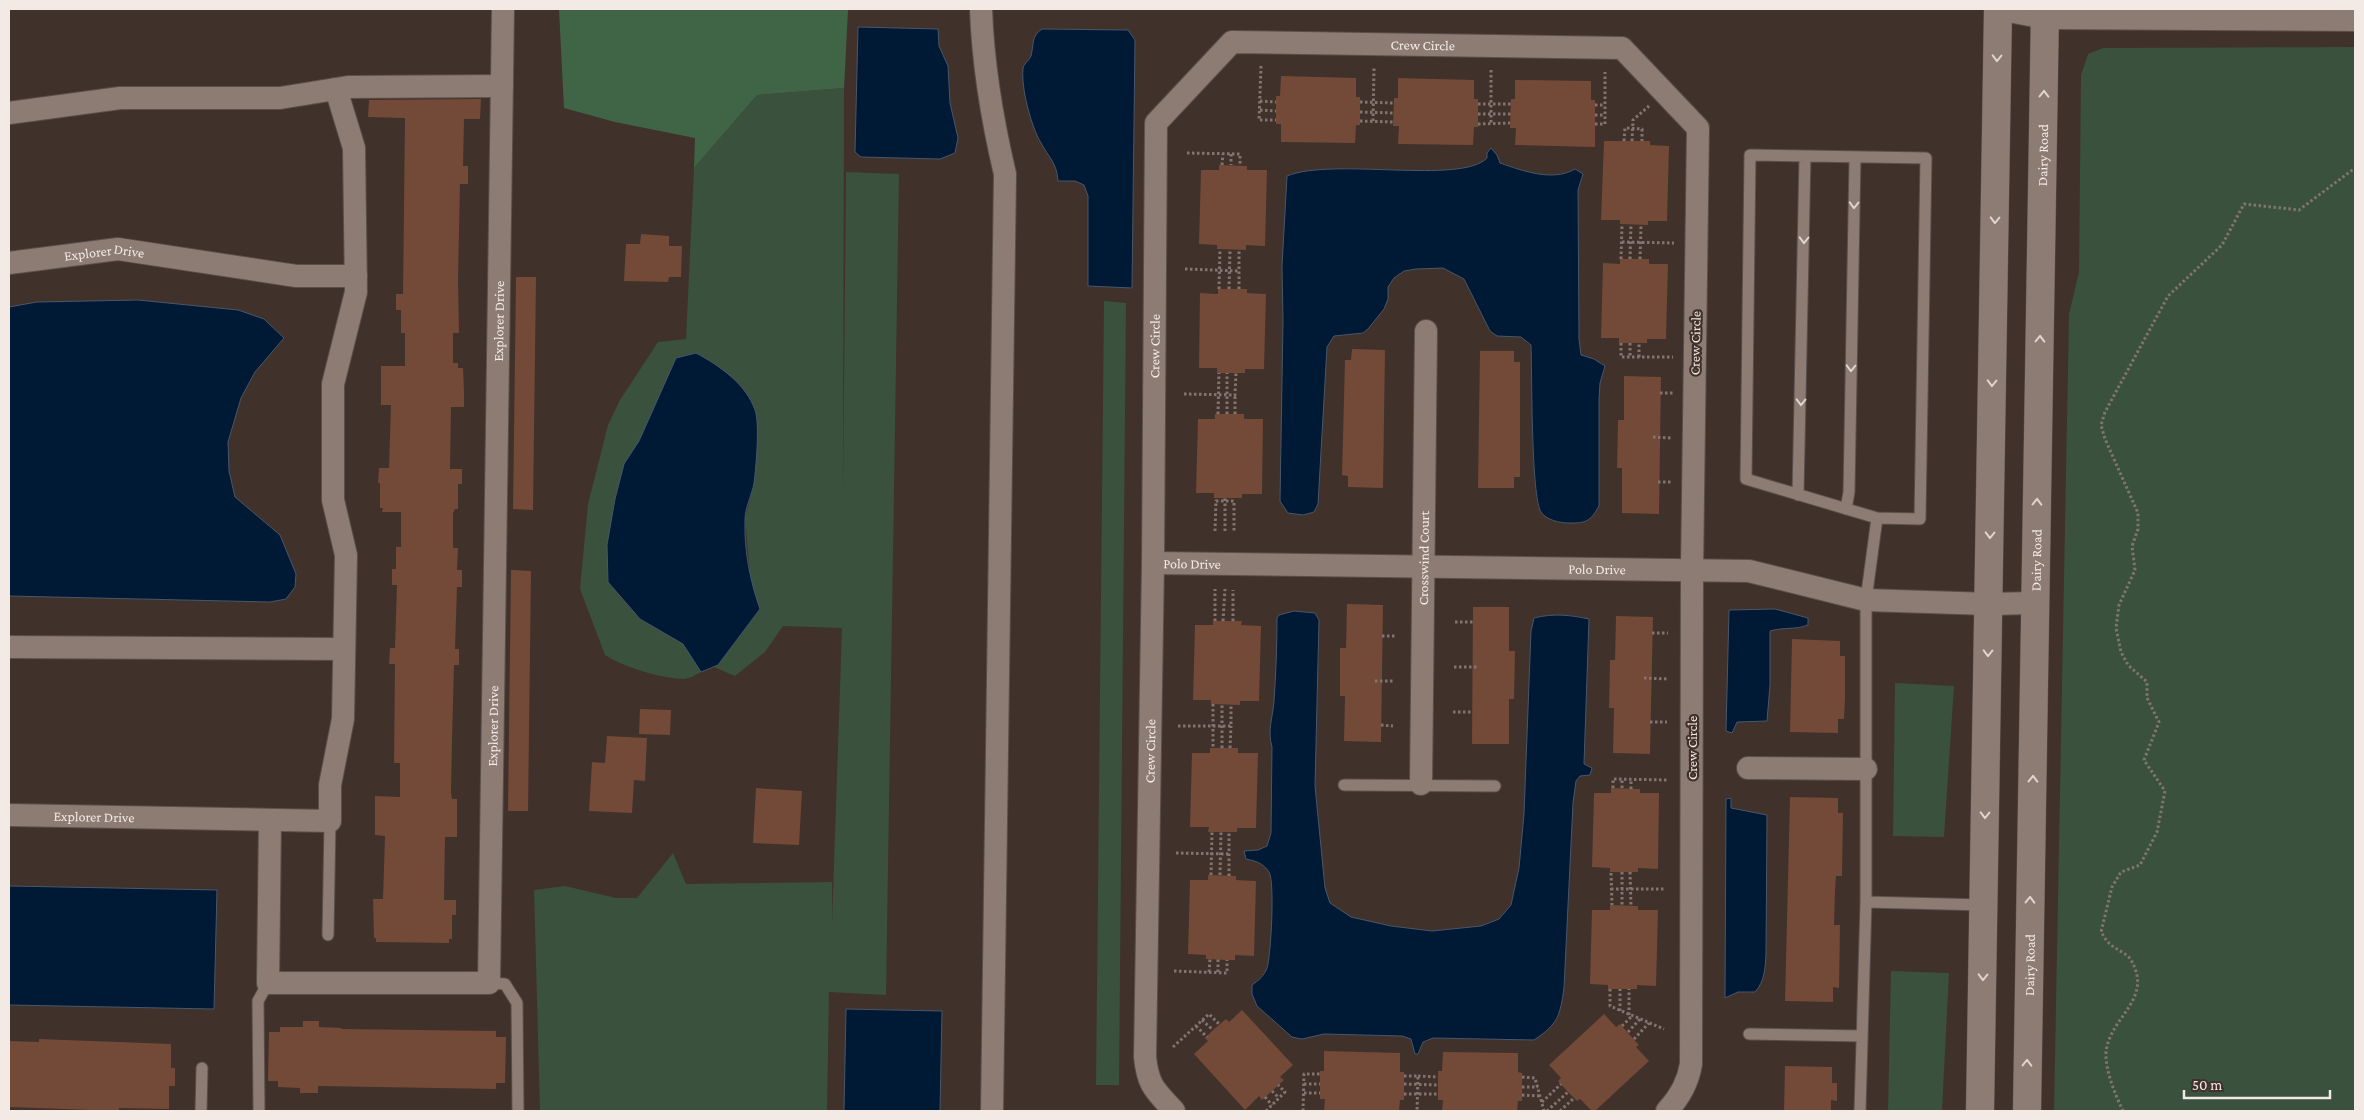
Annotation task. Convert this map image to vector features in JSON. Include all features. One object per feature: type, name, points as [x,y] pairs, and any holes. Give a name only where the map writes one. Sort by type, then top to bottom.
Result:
[{"type":"street","name":"Explorer Drive","points":[[489,984],[503,9]]},
{"type":"street","points":[[981,9],[982,44],[993,125],[1005,174],[992,1111]]},
{"type":"street","points":[[1979,9],[2046,14],[2355,20]]},
{"type":"street","points":[[1980,1111],[1998,9]]},
{"type":"street","name":"Dairy Road","points":[[2026,1111],[2046,14]]},
{"type":"street","name":"Crew Circle","points":[[1174,1111],[1152,1088],[1147,1076],[1145,1057],[1153,563],[1156,123],[1232,42],[1622,48],[1698,128],[1692,570],[1691,1064],[1688,1080],[1675,1102],[1667,1111]]},
{"type":"street","points":[[9,113],[120,98],[280,98],[348,87],[502,86]]},
{"type":"street","points":[[330,821],[330,785],[343,719],[346,555],[333,500],[333,384],[356,292],[354,148],[336,89]]},
{"type":"street","name":"Explorer Drive","points":[[9,263],[118,249],[296,276],[356,276]]},
{"type":"street","name":"Crosswind Court","points":[[1421,784],[1426,331]]},
{"type":"street","name":"Polo Drive","points":[[1153,563],[1749,571],[1866,600],[1989,604],[2036,603]]},
{"type":"street","points":[[9,647],[344,649]]},
{"type":"street","points":[[1748,768],[1866,769]]},
{"type":"street","name":"Explorer Drive","points":[[9,815],[330,821]]},
{"type":"street","points":[[270,821],[268,982],[489,984]]},
{"type":"lane","points":[[1750,155],[1855,157],[1926,158],[1920,519],[1877,518],[1746,479],[1750,155]]},
{"type":"lane","points":[[1798,495],[1805,156]]},
{"type":"lane","points":[[1846,509],[1849,492],[1855,157]]},
{"type":"lane","points":[[1860,1111],[1866,902],[1866,600],[1877,518]]},
{"type":"lane","points":[[1344,785],[1421,784],[1495,786]]},
{"type":"lane","points":[[328,935],[330,821]]},
{"type":"lane","points":[[1866,902],[1984,905]]},
{"type":"lane","points":[[259,1111],[258,1001],[268,982]]},
{"type":"lane","points":[[489,984],[505,984],[517,1003],[518,1111]]},
{"type":"lane","points":[[1749,1034],[1862,1036]]},
{"type":"lane","points":[[201,1111],[202,1068]]},
{"type":"path","points":[[1261,66],[1259,120],[1276,120]]},
{"type":"path","points":[[1373,122],[1374,68]]},
{"type":"path","points":[[1491,70],[1491,123]]},
{"type":"path","points":[[1594,124],[1605,124],[1605,72]]},
{"type":"path","points":[[1260,101],[1276,102]]},
{"type":"path","points":[[1360,102],[1394,103]]},
{"type":"path","points":[[1478,104],[1511,104]]},
{"type":"path","points":[[1595,105],[1605,105]]},
{"type":"path","points":[[1632,141],[1633,120],[1649,106]]},
{"type":"path","points":[[1260,110],[1276,111]]},
{"type":"path","points":[[1360,112],[1394,113]]},
{"type":"path","points":[[1478,114],[1511,114]]},
{"type":"path","points":[[1595,115],[1605,115]]},
{"type":"path","points":[[1360,122],[1394,122]]},
{"type":"path","points":[[1478,124],[1510,123]]},
{"type":"path","points":[[1624,140],[1625,128],[1642,129],[1642,141]]},
{"type":"path","points":[[1187,153],[1240,154],[1240,166]]},
{"type":"path","points":[[1222,166],[1223,154]]},
{"type":"path","points":[[1231,154],[1231,166]]},
{"type":"path","points":[[2123,1111],[2108,1070],[2106,1053],[2110,1036],[2136,997],[2138,977],[2131,958],[2110,944],[2101,932],[2112,887],[2121,872],[2140,865],[2157,832],[2165,791],[2144,760],[2159,722],[2147,698],[2147,682],[2128,665],[2121,652],[2116,628],[2119,605],[2135,570],[2132,546],[2138,529],[2138,513],[2105,439],[2101,425],[2105,412],[2168,296],[2222,245],[2244,204],[2299,210],[2355,168]]},
{"type":"path","points":[[1621,259],[1622,224]]},
{"type":"path","points":[[1630,259],[1631,224]]},
{"type":"path","points":[[1640,259],[1641,225]]},
{"type":"path","points":[[1622,242],[1674,244]]},
{"type":"path","points":[[1219,289],[1220,249]]},
{"type":"path","points":[[1229,289],[1230,249]]},
{"type":"path","points":[[1239,250],[1239,289]]},
{"type":"path","points":[[1185,269],[1239,271]]},
{"type":"path","points":[[1621,342],[1621,357],[1673,357]]},
{"type":"path","points":[[1630,342],[1630,357]]},
{"type":"path","points":[[1639,343],[1639,357]]},
{"type":"path","points":[[1218,414],[1219,373]]},
{"type":"path","points":[[1227,414],[1228,373]]},
{"type":"path","points":[[1235,414],[1236,373]]},
{"type":"path","points":[[1660,393],[1673,393]]},
{"type":"path","points":[[1184,394],[1235,395]]},
{"type":"path","points":[[1653,437],[1672,438]]},
{"type":"path","points":[[1658,482],[1672,482]]},
{"type":"path","points":[[1215,531],[1216,500],[1226,499],[1234,501],[1234,531]]},
{"type":"path","points":[[1225,531],[1226,499]]},
{"type":"path","points":[[1214,621],[1215,589]]},
{"type":"path","points":[[1224,621],[1225,589]]},
{"type":"path","points":[[1233,590],[1233,621]]},
{"type":"path","points":[[1455,622],[1473,622]]},
{"type":"path","points":[[1652,633],[1668,633]]},
{"type":"path","points":[[1382,636],[1395,636]]},
{"type":"path","points":[[1454,667],[1479,667]]},
{"type":"path","points":[[1644,678],[1668,678]]},
{"type":"path","points":[[1375,682],[1394,681]]},
{"type":"path","points":[[1213,704],[1213,748]]},
{"type":"path","points":[[1222,704],[1222,748]]},
{"type":"path","points":[[1230,748],[1232,705]]},
{"type":"path","points":[[1453,712],[1473,712]]},
{"type":"path","points":[[1650,722],[1667,722]]},
{"type":"path","points":[[1178,726],[1231,726]]},
{"type":"path","points":[[1381,726],[1393,726]]},
{"type":"path","points":[[1613,788],[1613,779],[1667,780]]},
{"type":"path","points":[[1622,779],[1622,788]]},
{"type":"path","points":[[1631,779],[1631,789]]},
{"type":"path","points":[[1210,875],[1212,832]]},
{"type":"path","points":[[1220,875],[1221,832]]},
{"type":"path","points":[[1229,876],[1230,832]]},
{"type":"path","points":[[1176,853],[1230,854]]},
{"type":"path","points":[[1622,872],[1622,906]]},
{"type":"path","points":[[1630,872],[1631,906]]},
{"type":"path","points":[[1611,873],[1612,905]]},
{"type":"path","points":[[1611,889],[1666,889]]},
{"type":"path","points":[[1209,972],[1210,959]]},
{"type":"path","points":[[1218,959],[1218,972]]},
{"type":"path","points":[[1174,971],[1227,973],[1227,960]]},
{"type":"path","points":[[1610,989],[1610,1006],[1664,1030]]},
{"type":"path","points":[[1620,989],[1620,1011]]},
{"type":"path","points":[[1622,1026],[1630,1015],[1629,989]]},
{"type":"path","points":[[1173,1047],[1209,1014],[1220,1025]]},
{"type":"path","points":[[1628,1032],[1640,1019]]},
{"type":"path","points":[[1202,1020],[1213,1030]]},
{"type":"path","points":[[1634,1038],[1650,1023]]},
{"type":"path","points":[[1196,1026],[1207,1037]]},
{"type":"path","points":[[1303,1111],[1304,1074],[1320,1074]]},
{"type":"path","points":[[1404,1076],[1438,1077]]},
{"type":"path","points":[[1418,1076],[1418,1111]]},
{"type":"path","points":[[1522,1077],[1535,1078],[1545,1111],[1568,1092]]},
{"type":"path","points":[[1304,1084],[1320,1084]]},
{"type":"path","points":[[1404,1084],[1438,1085]]},
{"type":"path","points":[[1542,1103],[1562,1084]]},
{"type":"path","points":[[1266,1111],[1285,1092],[1278,1085]]},
{"type":"path","points":[[1522,1087],[1538,1087]]},
{"type":"path","points":[[1272,1091],[1279,1098]]},
{"type":"path","points":[[1304,1093],[1320,1093]]},
{"type":"path","points":[[1404,1094],[1438,1094]]},
{"type":"path","points":[[1522,1096],[1540,1096]]},
{"type":"path","points":[[1265,1097],[1272,1105]]},
{"type":"path","points":[[1560,1111],[1574,1098]]},
{"type":"green space","points":[[559,9],[848,10],[844,88],[757,95],[694,168],[695,138],[615,122],[564,108]]},
{"type":"green space","points":[[2355,47],[2355,1111],[2054,1111],[2069,314],[2079,272],[2081,75],[2088,54],[2103,48]]},
{"type":"green space","points":[[844,88],[843,497],[846,172],[899,174],[886,995],[829,992],[827,1111],[540,1111],[534,890],[565,886],[616,898],[637,898],[673,853],[686,884],[832,882],[832,923],[842,628],[783,626],[765,652],[735,676],[714,667],[718,665],[760,609],[751,584],[745,518],[754,485],[756,411],[676,359],[639,441],[624,464],[615,499],[607,546],[608,582],[640,619],[684,644],[701,672],[685,679],[664,677],[632,668],[605,655],[580,589],[588,504],[608,425],[620,400],[658,342],[686,339],[694,168],[757,95]]},
{"type":"green space","points":[[1104,301],[1126,303],[1119,1085],[1096,1085]]},
{"type":"green space","points":[[1895,683],[1954,686],[1944,837],[1893,836]]},
{"type":"green space","points":[[1891,971],[1949,973],[1942,1111],[1888,1111]]},
{"type":"water","points":[[858,27],[938,29],[939,46],[948,66],[950,103],[958,138],[955,153],[940,159],[861,157],[855,152]]},
{"type":"water","points":[[1042,29],[1128,30],[1135,40],[1132,288],[1088,286],[1088,196],[1084,185],[1075,181],[1058,181],[1054,165],[1034,127],[1025,96],[1023,67],[1031,56],[1034,38]]},
{"type":"water","points":[[1491,148],[1497,155],[1500,163],[1518,169],[1538,174],[1557,175],[1575,169],[1583,174],[1578,190],[1579,339],[1581,355],[1594,359],[1605,366],[1600,383],[1599,400],[1599,506],[1590,518],[1580,523],[1558,522],[1546,517],[1541,512],[1535,483],[1531,345],[1521,337],[1497,336],[1490,331],[1464,279],[1443,268],[1404,271],[1394,278],[1388,287],[1388,299],[1384,309],[1368,329],[1363,333],[1334,336],[1327,347],[1318,504],[1314,512],[1303,515],[1288,513],[1280,501],[1282,266],[1287,176],[1308,171],[1334,169],[1451,170],[1473,166],[1487,158],[1487,153]]},
{"type":"water","points":[[138,300],[238,310],[264,319],[284,338],[255,372],[241,398],[228,442],[229,471],[235,497],[280,535],[296,574],[295,587],[286,599],[270,602],[9,596],[9,307],[37,302]]},
{"type":"water","points":[[696,353],[723,370],[739,384],[755,410],[757,457],[754,483],[746,510],[745,531],[748,565],[760,609],[718,665],[701,672],[683,644],[640,619],[608,582],[607,545],[615,499],[624,464],[639,441],[676,358]]},
{"type":"water","points":[[1775,609],[1808,618],[1808,625],[1770,631],[1770,685],[1767,721],[1737,722],[1732,733],[1726,731],[1729,610]]},
{"type":"water","points":[[1294,611],[1315,613],[1319,620],[1315,786],[1325,888],[1330,903],[1351,917],[1391,926],[1432,931],[1481,926],[1499,919],[1511,905],[1519,868],[1524,814],[1531,631],[1534,618],[1562,615],[1589,619],[1584,764],[1592,768],[1590,775],[1580,776],[1576,781],[1573,803],[1564,988],[1559,1013],[1553,1024],[1534,1040],[1433,1038],[1423,1042],[1418,1054],[1415,1054],[1411,1039],[1402,1036],[1324,1034],[1302,1039],[1292,1037],[1257,1006],[1252,994],[1252,985],[1261,978],[1267,968],[1271,935],[1272,889],[1269,872],[1259,863],[1246,859],[1244,851],[1258,850],[1267,846],[1271,833],[1272,747],[1270,729],[1275,691],[1277,618],[1279,615]]},
{"type":"water","points":[[1731,798],[1731,808],[1767,815],[1766,954],[1763,979],[1755,992],[1738,992],[1725,998],[1726,799]]},
{"type":"water","points":[[9,886],[217,890],[214,1009],[9,1005]]},
{"type":"water","points":[[846,1009],[942,1011],[940,1111],[844,1111]]},
{"type":"building","points":[[1281,76],[1356,78],[1356,97],[1360,97],[1360,125],[1356,125],[1355,143],[1281,142],[1281,124],[1276,124],[1276,96],[1280,96]]},
{"type":"building","points":[[1398,78],[1474,80],[1474,99],[1478,99],[1478,127],[1474,127],[1473,145],[1398,144],[1399,126],[1393,126],[1394,98],[1398,98]]},
{"type":"building","points":[[1515,80],[1591,81],[1591,100],[1595,100],[1595,147],[1515,145],[1516,128],[1510,128],[1511,99],[1515,99]]},
{"type":"building","points":[[481,99],[480,119],[464,119],[463,166],[468,166],[468,184],[460,184],[459,333],[453,333],[453,363],[458,363],[458,368],[463,368],[464,391],[464,407],[451,407],[450,469],[462,469],[462,484],[458,484],[458,509],[455,509],[453,513],[453,548],[458,548],[457,570],[462,570],[462,587],[457,587],[455,649],[459,649],[459,665],[454,665],[452,740],[451,793],[452,799],[457,799],[457,837],[445,837],[444,900],[456,900],[456,915],[452,915],[452,939],[449,939],[449,943],[376,942],[376,938],[374,938],[373,899],[383,899],[385,836],[375,835],[375,796],[400,797],[400,763],[394,763],[395,664],[389,664],[390,648],[395,648],[397,585],[392,585],[392,569],[396,569],[396,547],[401,547],[401,512],[382,512],[383,508],[380,508],[380,483],[378,483],[379,468],[389,468],[391,405],[381,405],[381,366],[405,366],[405,333],[401,333],[401,310],[396,310],[396,294],[403,294],[405,118],[368,117],[369,100]]},
{"type":"building","points":[[1604,141],[1650,141],[1650,145],[1669,146],[1667,221],[1648,221],[1648,225],[1620,224],[1620,220],[1601,220]]},
{"type":"building","points":[[1219,165],[1247,166],[1247,170],[1267,170],[1265,246],[1246,245],[1246,250],[1217,249],[1217,245],[1199,244],[1201,170],[1219,170]]},
{"type":"building","points":[[641,234],[669,236],[669,246],[682,246],[681,277],[669,277],[668,282],[624,281],[626,244],[640,244]]},
{"type":"building","points":[[1620,259],[1649,259],[1649,264],[1668,264],[1666,339],[1647,339],[1647,343],[1619,343],[1619,338],[1601,338],[1603,263],[1620,264]]},
{"type":"building","points":[[516,277],[536,277],[533,510],[513,509]]},
{"type":"building","points":[[1218,289],[1247,289],[1247,293],[1266,294],[1264,369],[1245,369],[1245,373],[1217,373],[1217,368],[1199,368],[1200,293],[1218,294]]},
{"type":"building","points":[[1352,349],[1385,350],[1383,488],[1348,487],[1348,476],[1342,475],[1345,360],[1351,360]]},
{"type":"building","points":[[1480,351],[1514,351],[1514,362],[1520,362],[1520,477],[1514,477],[1514,488],[1478,488]]},
{"type":"building","points":[[1624,376],[1661,377],[1659,514],[1622,513],[1622,468],[1617,468],[1618,420],[1624,420]]},
{"type":"building","points":[[1215,414],[1244,414],[1244,419],[1263,419],[1262,494],[1242,494],[1242,498],[1214,498],[1214,493],[1196,493],[1198,419],[1215,419]]},
{"type":"building","points":[[511,570],[531,571],[528,811],[508,811]]},
{"type":"building","points":[[1347,604],[1383,605],[1381,742],[1344,741],[1345,696],[1340,696],[1340,648],[1346,648]]},
{"type":"building","points":[[1473,607],[1509,607],[1509,651],[1515,651],[1514,699],[1509,699],[1509,744],[1472,744]]},
{"type":"building","points":[[1616,616],[1653,617],[1650,754],[1613,753],[1614,708],[1609,708],[1610,660],[1615,660]]},
{"type":"building","points":[[1213,621],[1242,621],[1241,625],[1261,626],[1259,701],[1240,701],[1240,705],[1211,704],[1211,700],[1193,700],[1195,625],[1213,625]]},
{"type":"building","points":[[1792,639],[1840,641],[1840,656],[1845,656],[1845,699],[1844,719],[1838,719],[1838,733],[1790,732]]},
{"type":"building","points":[[640,709],[671,710],[670,735],[639,734]]},
{"type":"building","points":[[607,736],[647,738],[645,781],[634,780],[632,813],[589,811],[592,762],[605,763]]},
{"type":"building","points":[[1210,748],[1238,748],[1238,753],[1258,753],[1256,828],[1237,828],[1237,832],[1208,832],[1209,827],[1190,827],[1192,753],[1210,753]]},
{"type":"building","points":[[756,788],[802,791],[799,845],[753,843]]},
{"type":"building","points":[[1611,788],[1640,789],[1640,793],[1659,793],[1658,869],[1638,868],[1638,872],[1610,872],[1610,868],[1592,867],[1594,793],[1611,793]]},
{"type":"building","points":[[1790,797],[1838,798],[1838,813],[1843,813],[1842,876],[1836,876],[1834,925],[1840,925],[1839,988],[1833,987],[1833,1002],[1785,1001]]},
{"type":"building","points":[[1208,875],[1236,876],[1236,880],[1256,881],[1254,956],[1235,955],[1235,960],[1227,960],[1206,959],[1206,955],[1188,954],[1190,880],[1208,880]]},
{"type":"building","points":[[1610,905],[1638,906],[1638,910],[1658,910],[1656,986],[1637,985],[1637,989],[1608,989],[1608,985],[1590,984],[1592,910],[1610,910]]},
{"type":"building","points":[[1242,1010],[1293,1065],[1280,1077],[1284,1080],[1262,1100],[1259,1096],[1245,1110],[1194,1054],[1208,1041],[1205,1038],[1213,1030],[1226,1019],[1229,1022]]},
{"type":"building","points":[[1604,1014],[1616,1027],[1620,1024],[1639,1045],[1636,1047],[1649,1061],[1595,1111],[1592,1111],[1580,1099],[1577,1101],[1568,1092],[1558,1081],[1561,1078],[1549,1065]]},
{"type":"building","points":[[303,1021],[319,1021],[319,1027],[341,1029],[496,1031],[496,1037],[506,1037],[505,1083],[496,1083],[496,1089],[318,1086],[318,1093],[300,1093],[300,1088],[278,1087],[278,1081],[268,1081],[269,1032],[280,1032],[280,1027],[303,1027]]},
{"type":"building","points":[[39,1039],[171,1044],[171,1068],[175,1068],[175,1086],[169,1086],[169,1109],[119,1108],[119,1111],[9,1107],[9,1041],[39,1042]]},
{"type":"building","points":[[1324,1051],[1400,1053],[1400,1072],[1404,1072],[1404,1100],[1400,1100],[1399,1111],[1324,1111],[1325,1099],[1320,1099],[1320,1071],[1324,1071]]},
{"type":"building","points":[[1443,1052],[1518,1053],[1518,1072],[1522,1073],[1522,1101],[1518,1101],[1517,1111],[1442,1111],[1443,1100],[1438,1100],[1438,1071],[1442,1071]]},
{"type":"building","points":[[1785,1066],[1832,1067],[1832,1083],[1837,1083],[1837,1101],[1831,1100],[1831,1111],[1784,1111]]}]
